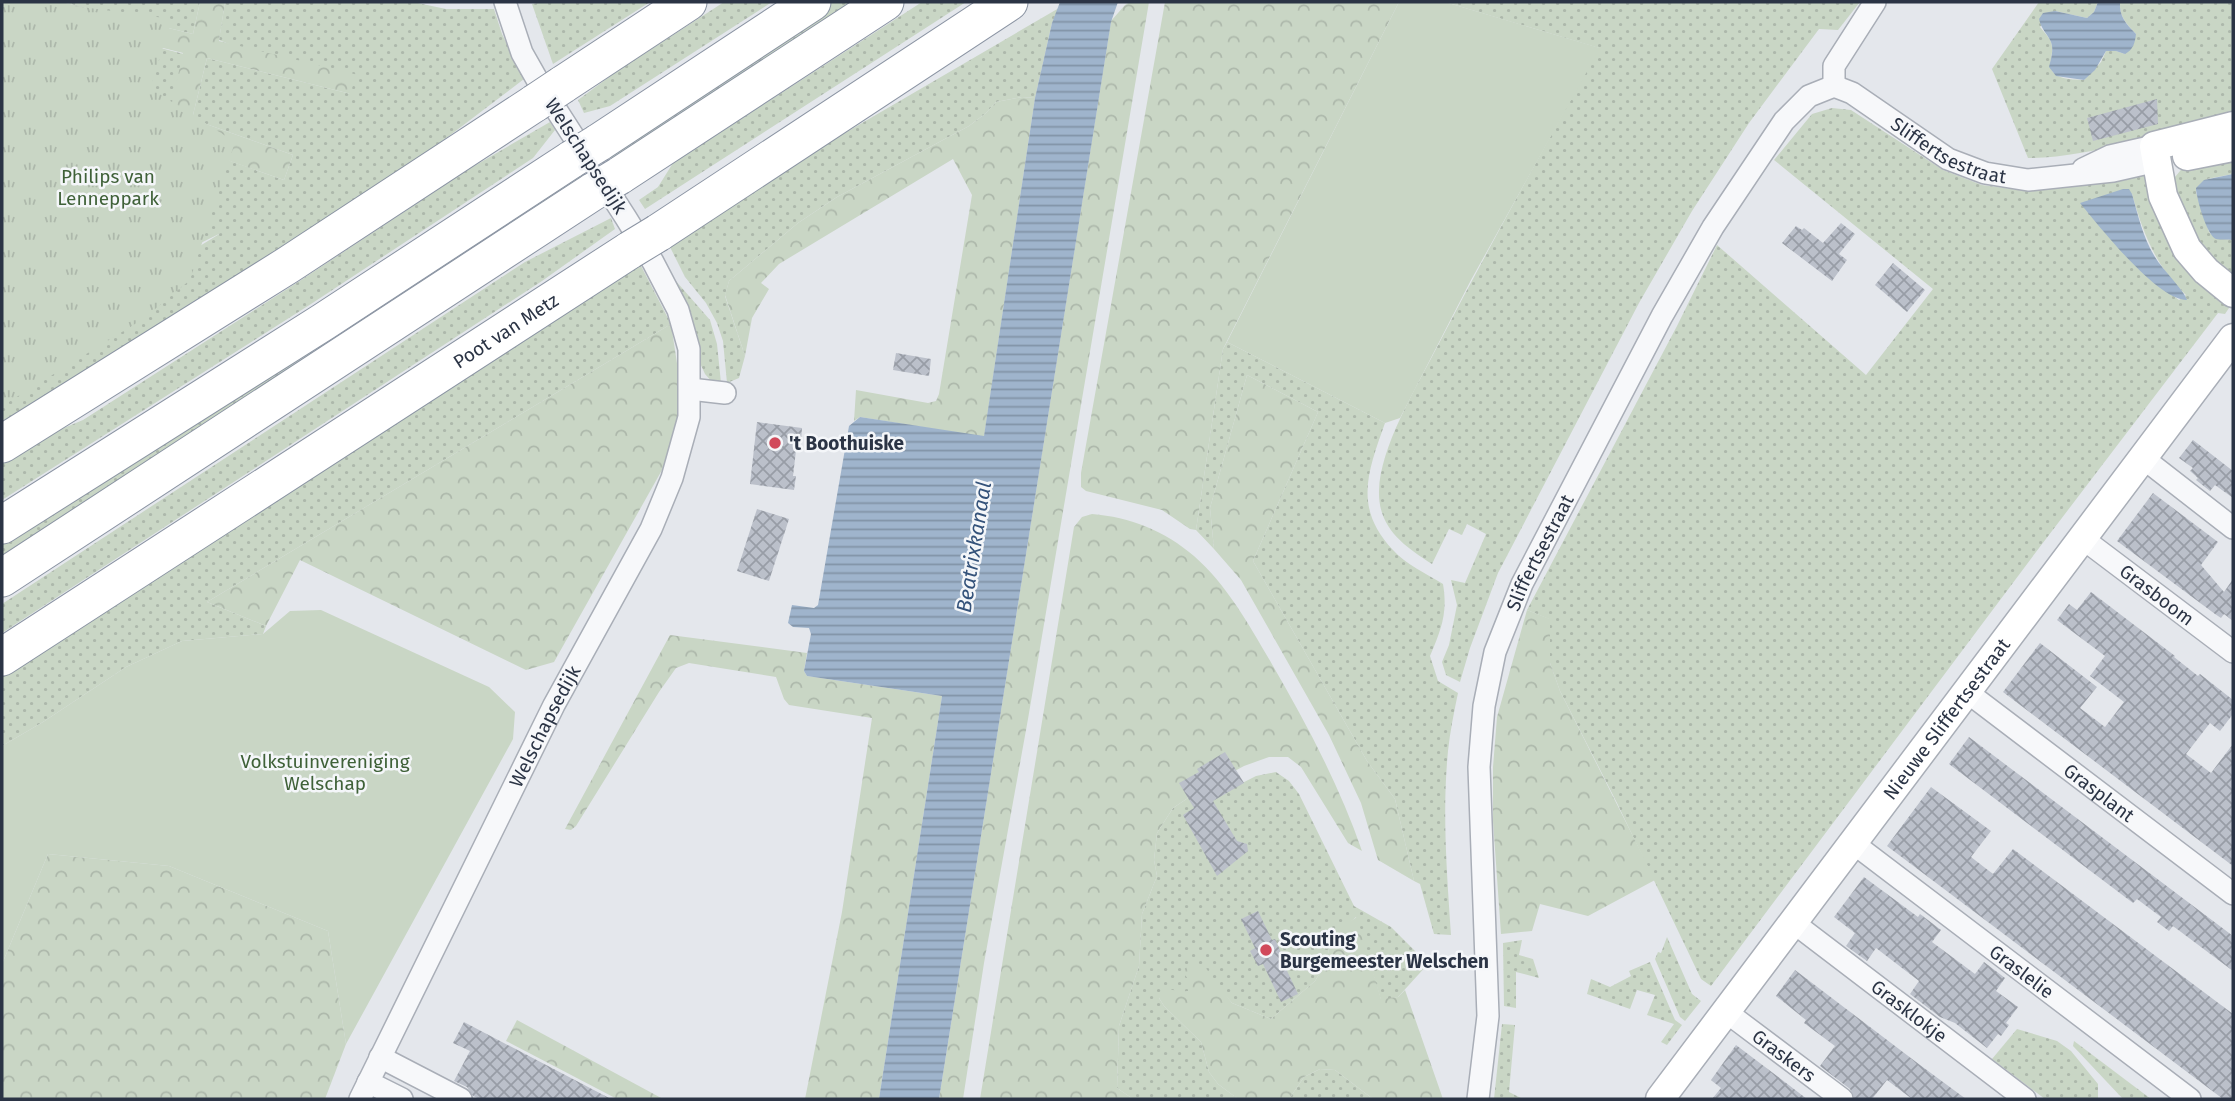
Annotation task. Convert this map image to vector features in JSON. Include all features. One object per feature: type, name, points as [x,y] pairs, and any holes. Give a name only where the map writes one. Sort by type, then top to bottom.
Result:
[{"type":"highway","points":[[2,444],[288,265],[688,2]]},
{"type":"highway","points":[[2,525],[323,322],[812,2]]},
{"type":"highway","points":[[2,578],[885,2]]},
{"type":"highway","name":"Poot van Metz","points":[[2,657],[1009,2]]},
{"type":"street","name":"Welschapsedijk","points":[[402,1099],[364,1090],[554,705],[651,529],[682,449],[689,417],[689,349],[678,310],[646,251],[522,53],[505,2]]},
{"type":"street","points":[[1834,86],[1834,66],[1875,2]]},
{"type":"street","name":"Sliffertsestraat","points":[[1478,1099],[1488,1016],[1479,767],[1484,706],[1495,652],[1522,584],[1662,316],[1713,227],[1784,121],[1809,96],[1834,86],[1852,93],[1948,159],[1985,173],[2028,180],[2072,174],[2110,156],[2233,147]]},
{"type":"street","name":"Sliffertsestraat","points":[[2155,154],[2233,126]]},
{"type":"street","points":[[2155,154],[2163,195],[2187,249],[2233,293]]},
{"type":"street","name":"Nieuwe Sliffertsestraat","points":[[1660,1099],[2233,338]]},
{"type":"street","points":[[690,389],[725,393]]},
{"type":"street","points":[[2143,458],[2233,528]]},
{"type":"street","name":"Grasboom","points":[[2082,538],[2233,652]]},
{"type":"street","name":"Grasplant","points":[[1967,692],[2233,894]]},
{"type":"street","name":"Graslelie","points":[[1853,843],[2190,1099]]},
{"type":"street","name":"Grasklokje","points":[[1794,923],[2025,1099]]},
{"type":"street","name":"Graskers","points":[[1725,1011],[1842,1099]]},
{"type":"street","points":[[380,1056],[461,1099]]},
{"type":"green space","points":[[2,2],[27,14],[184,54],[165,138],[284,180],[293,155],[192,119],[207,58],[351,94],[219,40],[225,2],[413,2],[446,9],[494,9],[502,34],[524,79],[449,136],[279,255],[2,432],[2,367],[221,233],[2,341]]},
{"type":"green space","name":"Philips van Lenneppark","points":[[2,2],[44,2],[172,19],[150,88],[235,142],[190,280],[143,319],[2,406]]},
{"type":"green space","points":[[30,2],[62,2],[193,34],[200,2],[225,2],[219,41],[355,74],[351,94],[207,58],[192,119],[293,155],[284,180],[164,138],[183,53],[27,14]]},
{"type":"green space","points":[[62,2],[200,2],[193,34]]},
{"type":"green space","points":[[650,2],[553,64],[532,4]]},
{"type":"green space","points":[[724,2],[772,2],[610,106],[584,113],[578,100]]},
{"type":"green space","points":[[834,2],[862,2],[614,162],[606,150]]},
{"type":"green space","points":[[922,2],[966,2],[645,209],[639,200],[658,187],[673,163]]},
{"type":"green space","points":[[1130,2],[1149,2],[963,1099],[939,1099],[1111,21]]},
{"type":"green space","points":[[1165,2],[1399,2],[1223,349],[1196,530],[1190,529],[1162,510],[1086,491],[1081,487],[1081,473]]},
{"type":"green space","points":[[1399,2],[1445,2],[1600,48],[1471,280],[1400,418],[1385,423],[1227,342]]},
{"type":"green space","points":[[1445,2],[1860,2],[1838,30],[1819,29],[1749,123],[1692,211],[1639,303],[1498,573],[1460,682],[1446,675],[1442,662],[1449,645],[1457,605],[1451,580],[1465,583],[1486,534],[1467,524],[1462,535],[1449,529],[1432,564],[1403,543],[1388,526],[1380,504],[1381,474],[1392,437],[1409,399],[1599,48]]},
{"type":"green space","points":[[2039,2],[2098,2],[2094,12],[2087,18],[2055,11],[2040,27],[2051,42],[2052,71],[2060,77],[2084,80],[2101,62],[2106,51],[2125,54],[2136,34],[2124,20],[2120,2],[2233,2],[2233,115],[2105,148],[2053,157],[2028,158],[1992,69]]},
{"type":"green space","points":[[1059,8],[1052,23],[1035,98],[1022,97],[996,102],[969,126],[837,197],[798,223],[729,281],[725,296],[745,356],[739,378],[727,383],[723,341],[717,323],[706,303],[685,277],[667,241],[826,144]]},
{"type":"green space","points":[[1022,97],[1035,98],[984,437],[860,417],[854,421],[856,390],[928,403],[936,401],[939,394],[972,195],[953,159],[779,264],[761,283],[769,289],[752,318],[745,356],[725,295],[729,281],[798,223],[837,197],[969,126],[996,102]]},
{"type":"green space","points":[[1832,108],[1851,110],[1943,170],[1982,185],[2026,191],[2132,173],[2146,176],[2233,302],[2225,314],[2218,313],[1711,986],[1701,979],[1560,691],[1550,663],[1549,619],[1527,610],[1717,245],[1866,375],[1933,289],[1774,160],[1812,114]],"holes":[[[2132,194],[2159,261],[2186,295],[2179,300],[2127,255],[2081,203]]]},
{"type":"green space","points":[[550,122],[555,130],[533,158],[311,304],[2,500],[2,459],[28,443],[83,420],[469,169]]},
{"type":"green space","points":[[2233,154],[2233,174],[2207,179],[2196,192],[2209,232],[2217,238],[2233,240],[2233,282],[2204,255],[2174,198],[2175,177],[2185,165]]},
{"type":"green space","points":[[578,169],[586,179],[2,563],[2,540]]},
{"type":"green space","points":[[611,218],[615,229],[542,281],[2,633],[2,604],[525,262]]},
{"type":"green space","points":[[639,262],[671,324],[207,602],[266,626],[263,634],[182,641],[126,667],[2,746],[2,672]]},
{"type":"green space","points":[[668,272],[710,320],[717,344],[721,383],[712,382],[705,374]]},
{"type":"green space","points":[[671,324],[680,383],[678,417],[671,454],[554,662],[526,670],[300,560],[266,626],[207,602]]},
{"type":"green space","points":[[1227,342],[1385,423],[1370,473],[1368,504],[1372,519],[1380,534],[1398,555],[1443,584],[1445,604],[1442,621],[1430,656],[1438,681],[1458,693],[1449,744],[1445,797],[1451,935],[1434,934],[1420,884],[1414,881],[1395,799],[1367,761],[1253,561],[1318,412],[1247,375],[1210,508],[1214,549],[1196,530],[1223,349]]},
{"type":"green space","points":[[1247,375],[1318,412],[1253,561],[1367,761],[1395,799],[1414,881],[1378,860],[1361,803],[1329,735],[1241,580],[1214,549],[1210,508]]},
{"type":"green space","points":[[1092,514],[1133,522],[1171,539],[1194,556],[1216,579],[1236,604],[1308,729],[1343,801],[1362,851],[1348,843],[1301,767],[1288,757],[1269,757],[1244,766],[1203,788],[1173,808],[1157,833],[1154,860],[1157,876],[1142,914],[1139,966],[1119,1026],[1117,1088],[1133,1099],[980,1099],[1074,527],[1082,517]]},
{"type":"green space","name":"Volkstuinvereniging Welschap","points":[[321,610],[489,687],[515,712],[513,739],[346,1044],[328,931],[169,866],[48,854],[2,964],[2,746],[126,667],[182,641],[263,634],[290,611]]},
{"type":"green space","points":[[1527,610],[1550,619],[1550,663],[1560,691],[1655,880],[1588,916],[1540,904],[1532,931],[1501,934],[1493,821],[1497,717]]},
{"type":"green space","points":[[670,635],[807,653],[804,671],[807,676],[942,696],[879,1099],[805,1099],[842,912],[872,718],[789,705],[776,677],[689,663],[676,668],[576,826],[571,830],[565,829]]},
{"type":"green space","points":[[1276,772],[1289,781],[1299,794],[1354,906],[1391,927],[1428,964],[1398,997],[1381,1000],[1356,917],[1331,940],[1326,963],[1315,981],[1271,1019],[1232,1003],[1221,990],[1188,979],[1189,991],[1159,998],[1201,1042],[1209,1072],[1218,1084],[1238,1099],[1133,1099],[1117,1088],[1119,1026],[1139,966],[1142,914],[1157,876],[1154,860],[1157,833],[1173,808],[1203,788],[1211,799],[1256,776]]},
{"type":"green space","points":[[48,854],[169,866],[328,931],[346,1044],[325,1099],[2,1099],[2,964]]},
{"type":"green space","points":[[1357,917],[1381,999],[1398,997],[1405,990],[1443,1099],[1373,1099],[1335,1070],[1320,1069],[1304,1077],[1289,1099],[1238,1099],[1218,1084],[1209,1072],[1201,1042],[1159,998],[1170,990],[1188,991],[1188,979],[1182,971],[1193,962],[1205,967],[1232,1003],[1271,1019],[1315,981],[1326,963],[1331,940],[1343,926]]},
{"type":"green space","points":[[1667,937],[1692,994],[1701,1001],[1685,1021],[1680,1017],[1655,959],[1658,952],[1661,953]]},
{"type":"green space","points":[[1522,940],[1519,955],[1533,959],[1539,978],[1516,972],[1516,1008],[1504,1006],[1503,943]]},
{"type":"green space","points":[[1650,962],[1675,1020],[1682,1025],[1667,1045],[1661,1042],[1674,1024],[1647,1015],[1655,995],[1637,990],[1630,1009],[1587,994],[1591,979],[1610,987],[1631,976],[1629,971]]},
{"type":"green space","points":[[517,1020],[663,1099],[617,1099],[506,1041]]},
{"type":"green space","points":[[1502,1024],[1515,1025],[1509,1092],[1523,1099],[1494,1099]]},
{"type":"green space","points":[[2017,1029],[2057,1041],[2071,1051],[2098,1084],[2098,1099],[2045,1099],[1992,1059]]},
{"type":"green space","points":[[2074,1041],[2151,1099],[2123,1099],[2073,1046]]},
{"type":"green space","points":[[1320,1069],[1335,1070],[1373,1099],[1289,1099],[1304,1077]]},
{"type":"water","name":"Beatrixkanaal","points":[[1060,2],[1118,2],[1111,22],[939,1099],[879,1099],[942,696],[807,676],[804,671],[811,634],[809,628],[793,627],[788,623],[792,605],[814,608],[818,605],[849,426],[860,417],[984,436],[1035,98],[1052,23]]},
{"type":"water","points":[[2098,2],[2120,2],[2124,20],[2136,34],[2133,46],[2125,54],[2106,51],[2095,70],[2084,80],[2056,76],[2049,67],[2051,42],[2039,19],[2043,13],[2055,11],[2087,18],[2094,12]]},
{"type":"water","points":[[2233,174],[2233,240],[2216,239],[2206,224],[2196,188],[2204,180]]},
{"type":"water","points":[[2129,189],[2132,194],[2144,234],[2155,257],[2187,300],[2175,297],[2145,276],[2080,203]]},
{"type":"building","points":[[2157,99],[2158,124],[2093,141],[2087,118]]},
{"type":"building","points":[[1841,223],[1855,234],[1839,254],[1847,260],[1832,281],[1782,243],[1796,226],[1802,230],[1804,228],[1823,243]]},
{"type":"building","points":[[1893,263],[1925,290],[1907,312],[1875,285]]},
{"type":"building","points":[[896,353],[931,359],[929,376],[893,370]]},
{"type":"building","points":[[757,422],[802,428],[801,442],[797,442],[794,490],[750,484]]},
{"type":"building","points":[[2193,440],[2233,471],[2233,498],[2215,485],[2210,491],[2196,480],[2198,478],[2190,471],[2193,468],[2179,458]]},
{"type":"building","points":[[2153,493],[2218,542],[2201,565],[2224,592],[2233,579],[2233,621],[2224,614],[2221,618],[2215,614],[2117,541]]},
{"type":"building","points":[[757,509],[789,519],[769,581],[737,571]]},
{"type":"building","points":[[2091,592],[2233,700],[2233,714],[2220,731],[2210,723],[2186,754],[2211,773],[2233,744],[2233,866],[2003,692],[2040,643],[2097,687],[2080,708],[2105,727],[2124,702],[2090,676],[2105,656],[2057,620],[2069,604],[2077,610]]},
{"type":"building","points":[[1969,737],[2233,936],[2233,971],[2173,926],[2169,931],[2157,922],[2161,917],[2137,899],[2133,903],[1949,764]]},
{"type":"building","points":[[1225,752],[1244,783],[1213,801],[1237,841],[1247,844],[1248,851],[1217,876],[1183,815],[1194,808],[1179,783]]},
{"type":"building","points":[[1931,787],[1991,831],[1971,857],[1993,874],[2013,849],[2233,1014],[2233,1099],[2223,1099],[1887,846]]},
{"type":"building","points":[[1864,877],[1918,917],[1920,914],[1941,930],[1932,942],[1975,974],[1984,962],[2005,978],[1996,991],[2018,1007],[2006,1023],[2009,1025],[2001,1036],[1998,1034],[1987,1048],[1910,994],[1919,981],[1876,948],[1867,961],[1846,946],[1855,933],[1834,917]]},
{"type":"building","points":[[1258,911],[1272,940],[1275,939],[1298,994],[1281,1002],[1263,964],[1258,966],[1250,951],[1255,948],[1241,919]]},
{"type":"building","points":[[1795,970],[1966,1099],[1912,1099],[1887,1080],[1872,1099],[1855,1099],[1850,1089],[1820,1066],[1835,1046],[1804,1023],[1806,1020],[1776,996]]},
{"type":"building","points":[[464,1022],[611,1099],[480,1099],[473,1096],[467,1087],[454,1081],[470,1051],[453,1043]]},
{"type":"building","points":[[1736,1045],[1807,1099],[1712,1099],[1721,1088],[1711,1080]]},
{"type":"place","name":"'t Boothuiske","points":[[775,443]]},
{"type":"place","name":"Scouting Burgemeester Welschen","points":[[1266,950]]}]
